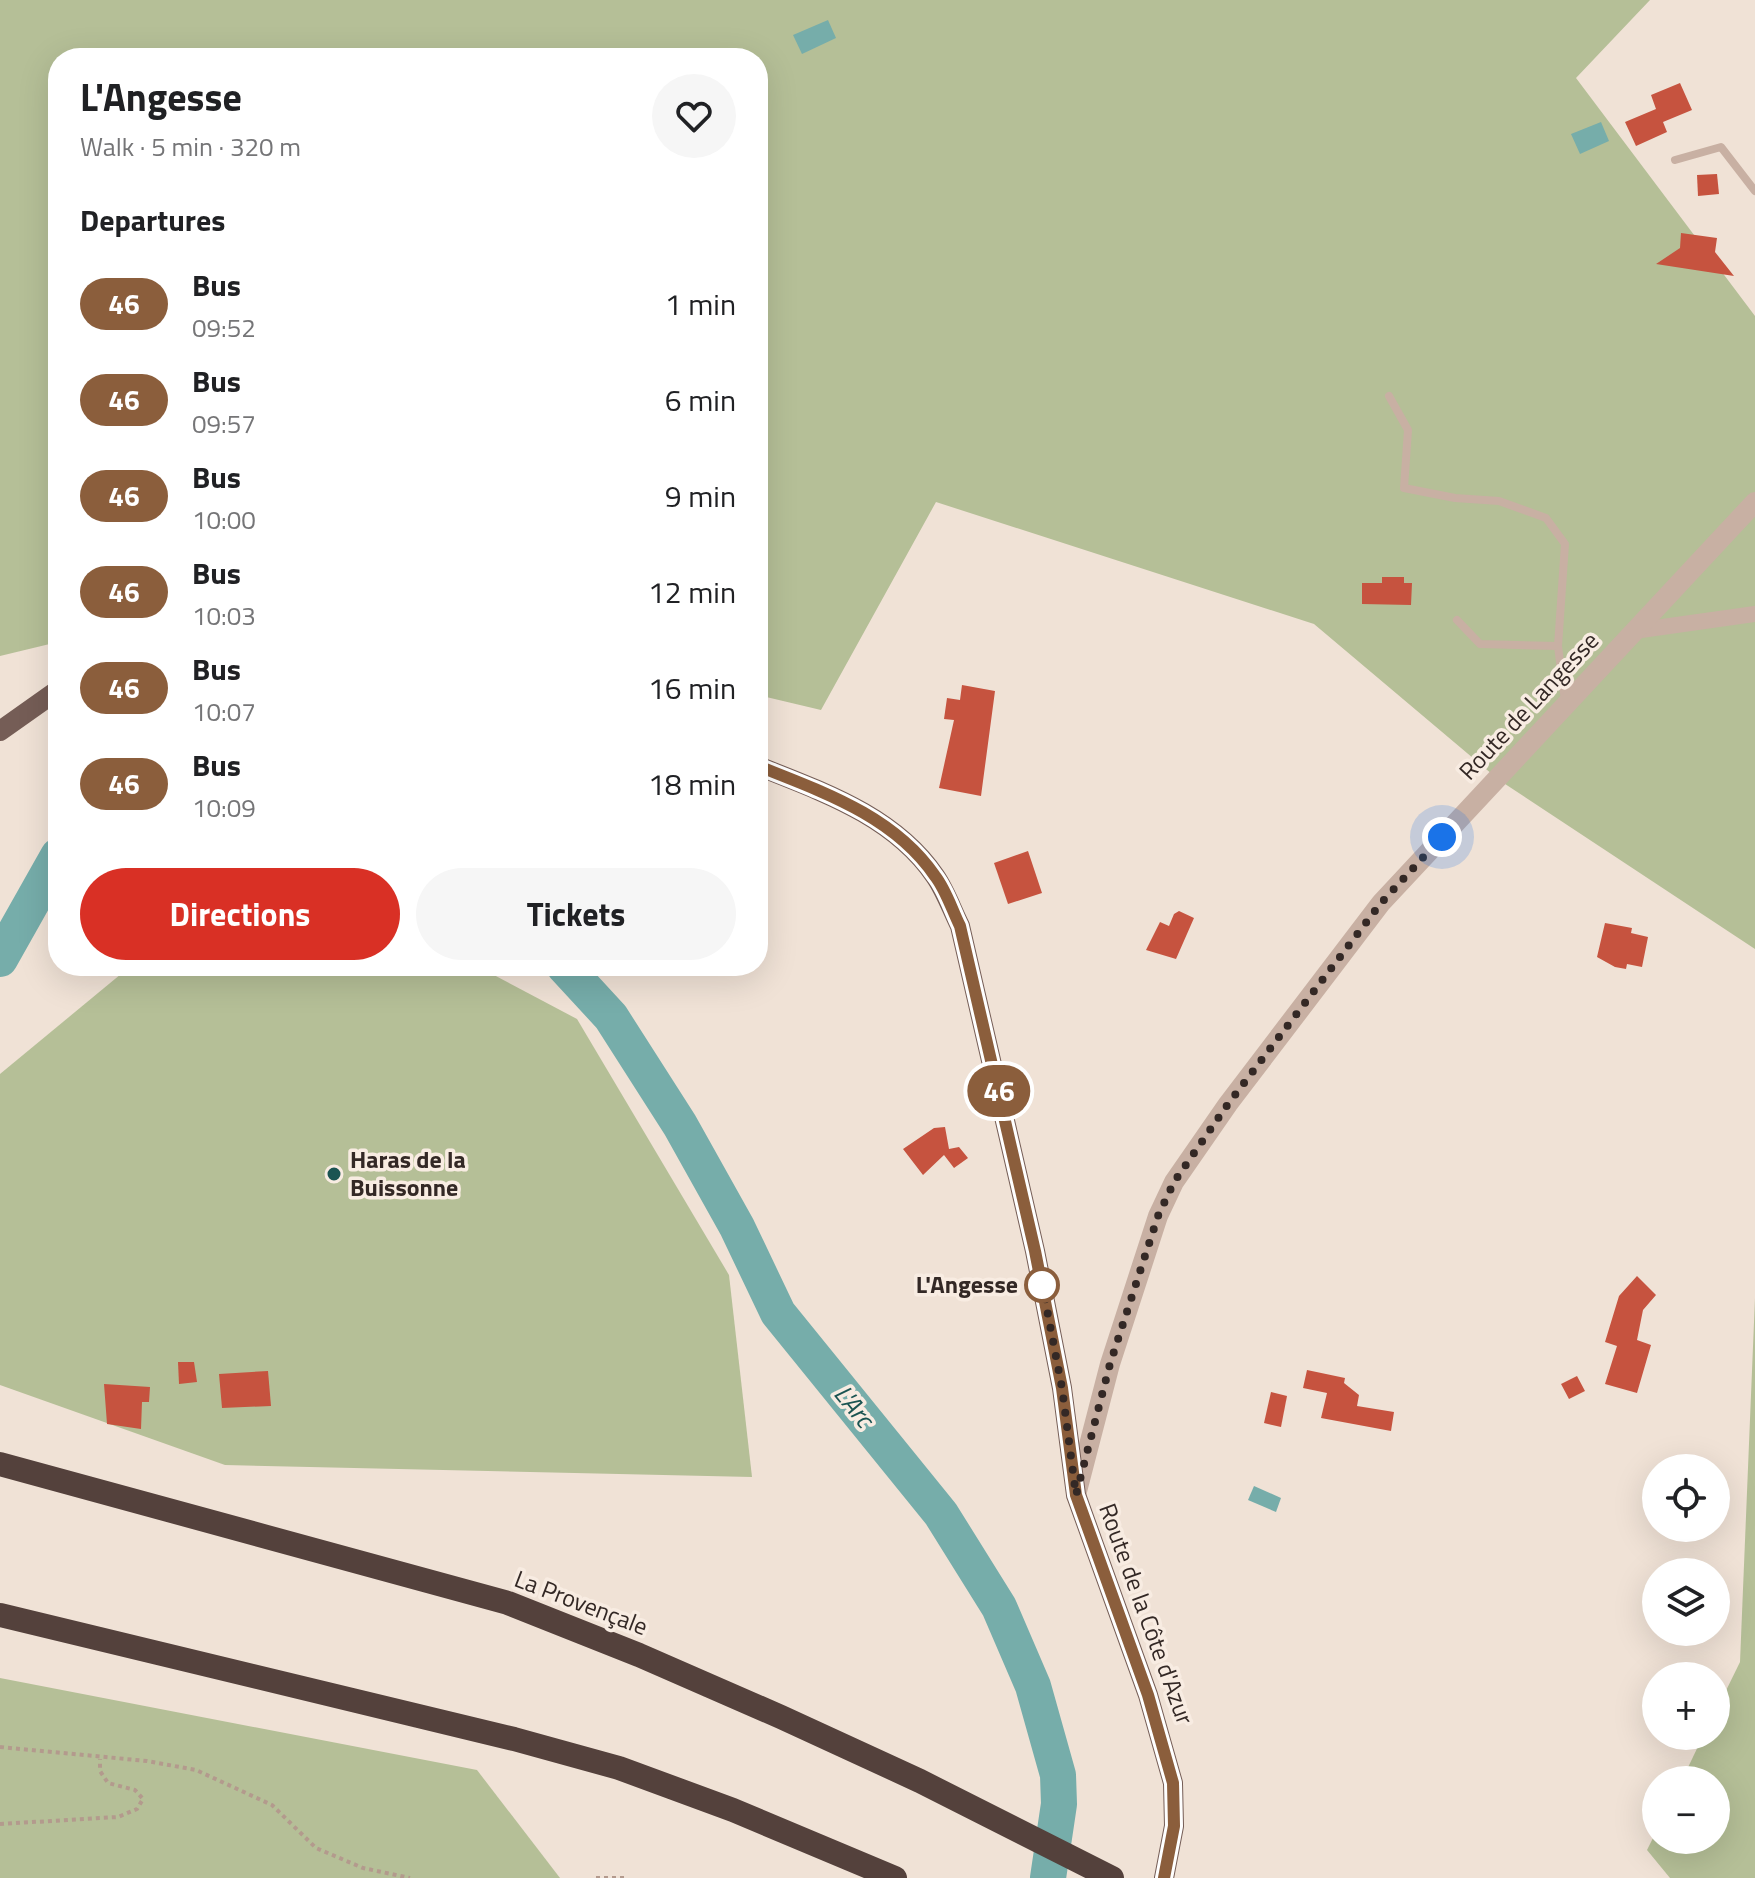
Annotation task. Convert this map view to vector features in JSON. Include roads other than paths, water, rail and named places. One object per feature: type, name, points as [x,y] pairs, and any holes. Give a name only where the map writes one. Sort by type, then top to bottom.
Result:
[{"type":"highway","name":"La Provençale","points":[[0,1464],[508,1603],[639,1655],[920,1781],[1112,1878]]},
{"type":"highway","points":[[0,1615],[468,1727],[619,1768],[733,1810],[895,1878]]},
{"type":"main road","points":[[0,720],[48,689]]},
{"type":"main road","points":[[0,731],[48,697]]},
{"type":"main road","name":"Route de la Côte d'Azur","points":[[768,770],[857,809],[904,839],[936,877],[960,926],[1035,1251],[1062,1388],[1076,1495],[1166,1749],[1173,1783],[1174,1826],[1164,1878]]},
{"type":"street","name":"Route de Langesse","points":[[1076,1495],[1110,1364],[1158,1216],[1174,1182],[1228,1104],[1381,903],[1755,502]]},
{"type":"street","points":[[1634,631],[1755,614]]},
{"type":"lane","points":[[1675,160],[1721,147],[1755,191]]},
{"type":"lane","points":[[1389,396],[1408,430],[1404,488],[1455,498],[1499,501],[1546,518],[1565,544],[1558,646],[1565,705]]},
{"type":"lane","points":[[1457,620],[1480,644],[1558,646]]},
{"type":"water","points":[[828,20],[836,38],[802,54],[793,35]]},
{"type":"water","points":[[1601,122],[1609,141],[1580,154],[1571,134]]},
{"type":"water","points":[[1254,1486],[1281,1498],[1276,1512],[1248,1500]]},
{"type":"waterway","name":"L'Arc","points":[[0,959],[48,874]]},
{"type":"waterway","name":"L'Arc","points":[[573,976],[611,1017],[680,1125],[737,1227],[778,1313],[941,1514],[999,1607],[1033,1686],[1058,1775],[1059,1804],[1048,1878]]},
{"type":"place","name":"Haras de la Buissonne","points":[[334,1174]]},
{"type":"place","name":"L'Angesse","points":[[1042,1285]]}]
